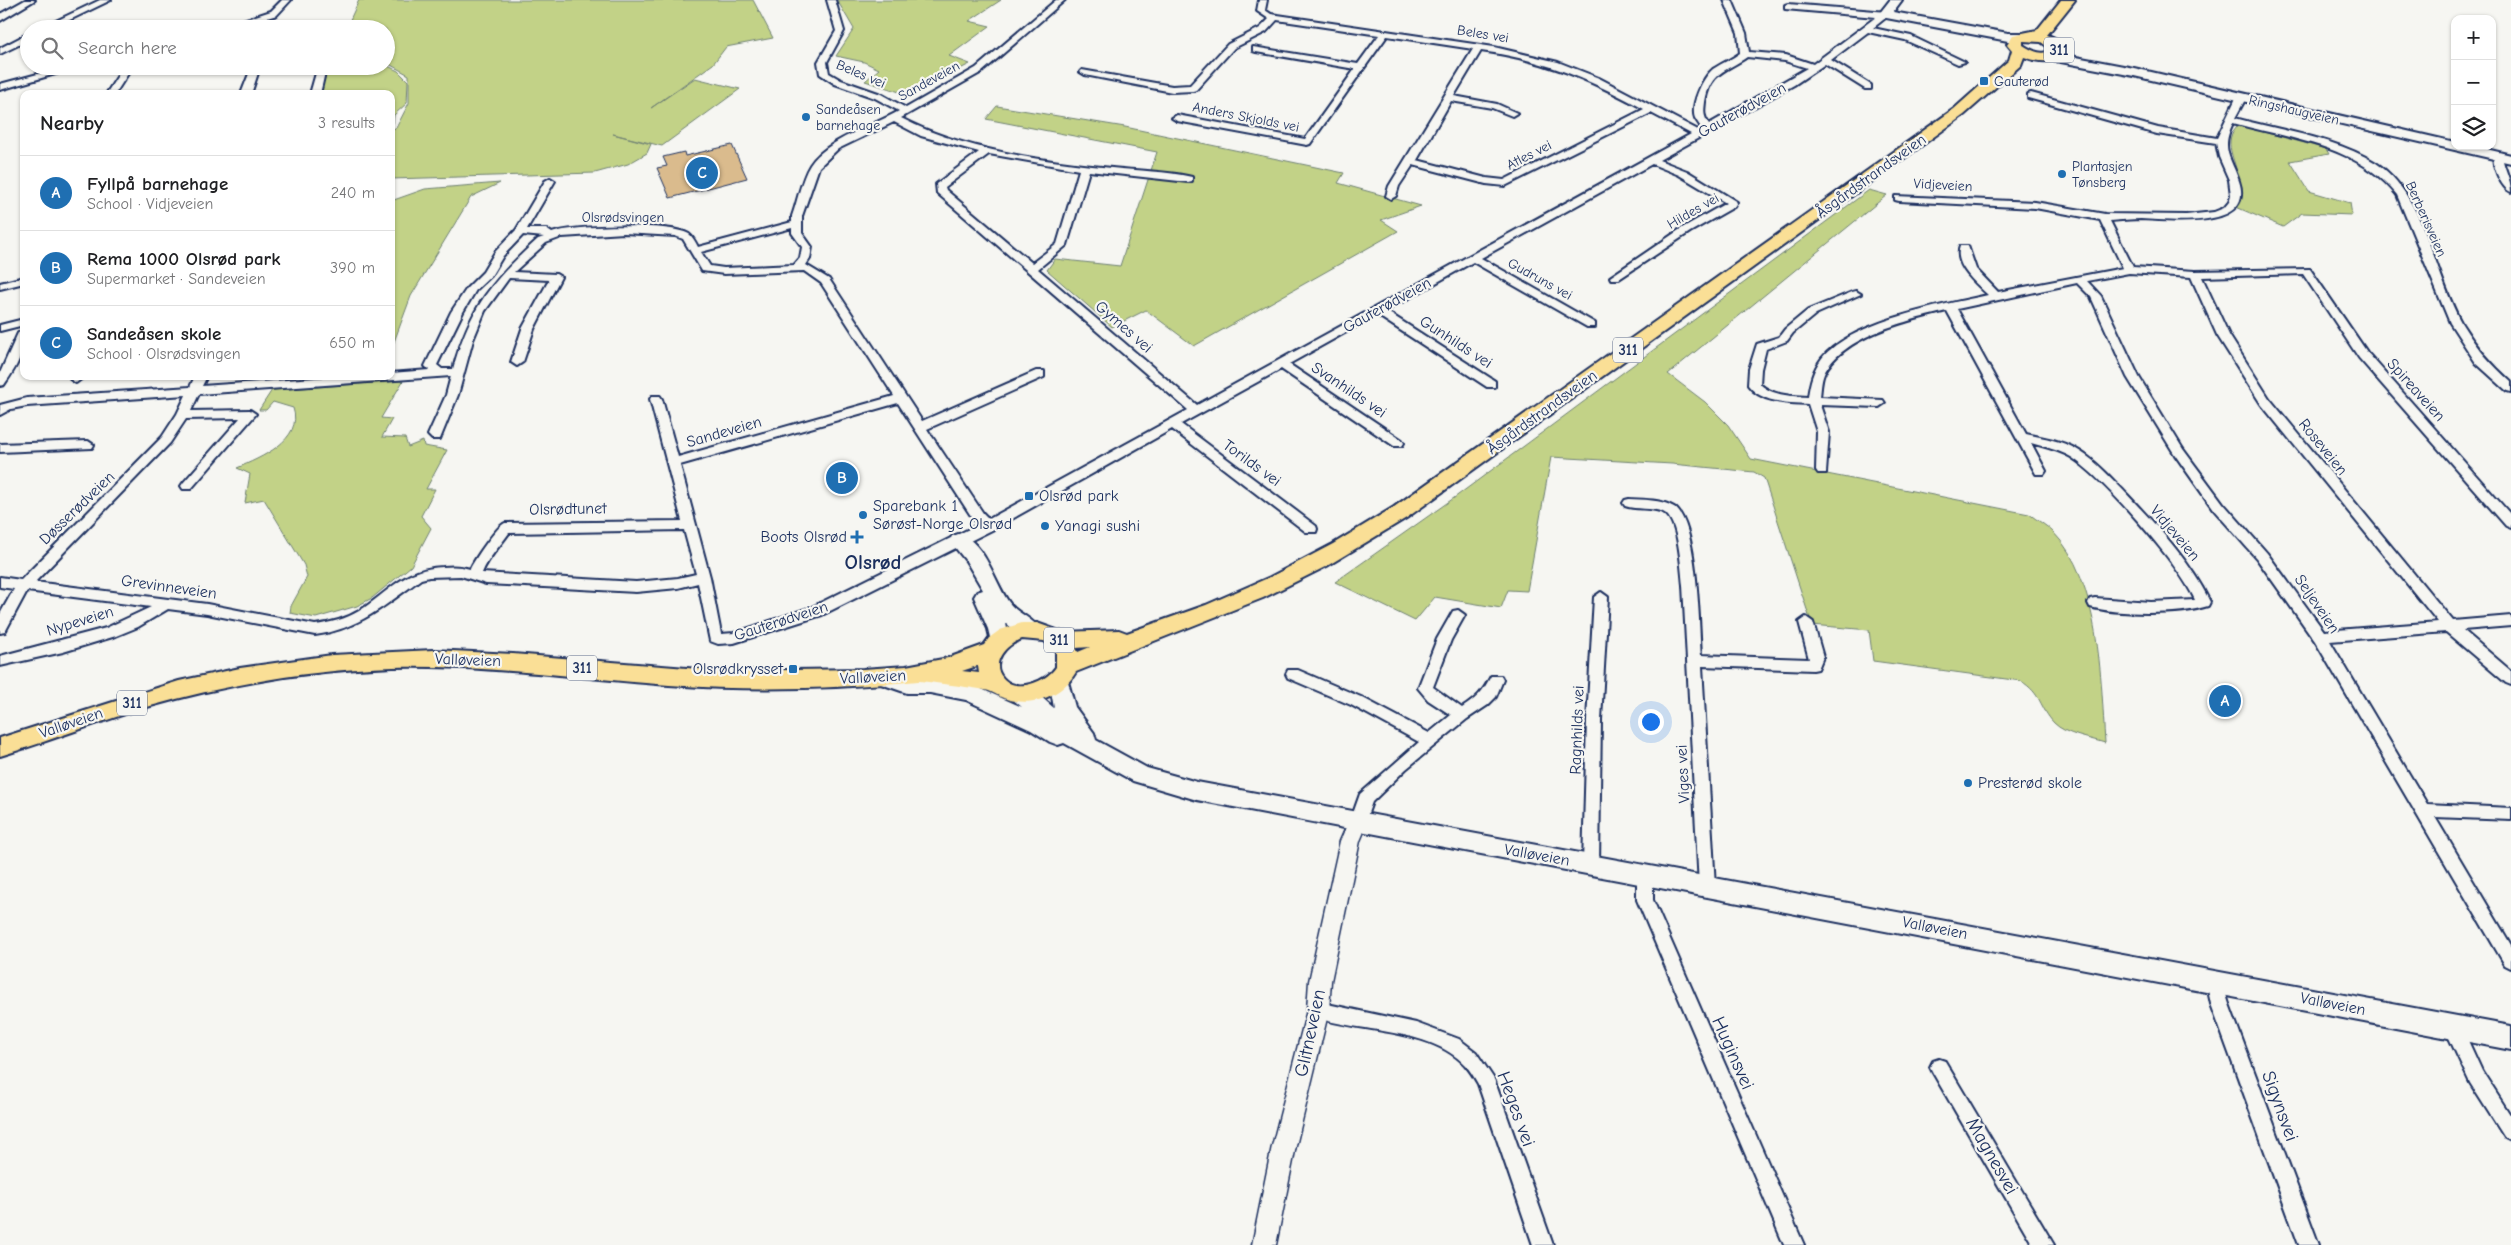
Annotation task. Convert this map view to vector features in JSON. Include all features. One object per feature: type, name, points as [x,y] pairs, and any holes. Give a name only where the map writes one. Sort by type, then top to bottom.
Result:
[{"type":"main road","name":"Gauterødveien","points":[[1885,14],[1896,0]]},
{"type":"main road","name":"Åsgårdstrandsveien","points":[[1063,673],[1159,629],[1233,602],[1287,579],[1349,546],[1393,517],[1975,100],[2016,62],[2022,42],[2042,33],[2068,0]]},
{"type":"main road","name":"311","points":[[2051,50],[2053,37],[2077,0]]},
{"type":"main road","points":[[1885,14],[1947,26],[2005,42],[2022,42]]},
{"type":"main road","name":"311","points":[[2022,42],[2051,50]]},
{"type":"main road","name":"311","points":[[2022,42],[2051,50]]},
{"type":"main road","name":"Åsgårdstrandsveien","points":[[1975,100],[1994,90],[2025,65],[2051,50]]},
{"type":"main road","name":"Ringshaugveien","points":[[2051,50],[2241,98],[2451,145]]},
{"type":"main road","name":"Ringshaugveien","points":[[2471,150],[2504,158]]},
{"type":"main road","points":[[959,542],[971,553],[1003,608],[1011,618],[1030,630]]},
{"type":"main road","points":[[959,542],[960,554],[993,612],[998,628],[995,646],[986,668],[995,684]]},
{"type":"main road","name":"Åsgårdstrandsveien","points":[[1059,640],[1118,638],[1159,629]]},
{"type":"main road","name":"311","points":[[995,646],[1011,634],[1030,630],[1044,632],[1059,640],[1068,652],[1063,673],[1042,690],[1019,693],[1005,690],[995,684]]},
{"type":"main road","name":"Valløveien","points":[[0,747],[103,712],[182,689],[243,676],[350,662],[442,659],[490,660],[684,677],[763,680],[885,677],[922,674],[971,660],[995,646]]},
{"type":"main road","name":"Valløveien","points":[[1063,673],[1065,709],[1100,753]]},
{"type":"main road","name":"Valløveien","points":[[922,674],[995,684]]},
{"type":"main road","points":[[885,677],[907,685],[937,686],[970,692],[1039,724],[1062,739],[1100,753]]},
{"type":"main road","name":"Valløveien","points":[[1019,693],[1046,713],[1066,733],[1141,775],[1169,784],[1358,822],[1645,874],[2511,1038]]},
{"type":"main road","name":"Valløveien","points":[[0,753],[24,740]]},
{"type":"street","points":[[0,18],[31,0]]},
{"type":"street","points":[[63,20],[107,0]]},
{"type":"street","points":[[268,20],[287,0]]},
{"type":"street","name":"Beles vei","points":[[831,0],[841,29],[839,37],[822,63],[825,74],[838,82],[878,96],[905,111]]},
{"type":"street","name":"Sandeveien","points":[[796,224],[808,182],[819,160],[835,147],[894,118],[979,70],[1061,0]]},
{"type":"street","points":[[1263,0],[1261,10],[1269,16],[1275,17]]},
{"type":"street","points":[[1702,131],[1699,117],[1700,103],[1708,82],[1716,72],[1745,54],[1742,33],[1728,0]]},
{"type":"street","points":[[1788,7],[1885,14]]},
{"type":"street","name":"Gauterødveien","points":[[656,399],[703,577],[714,637],[718,639],[734,638],[777,626],[829,606],[959,542],[1652,160],[1815,68],[1885,14]]},
{"type":"street","points":[[1085,72],[1172,88],[1193,88],[1231,46],[1263,30],[1275,17]]},
{"type":"street","name":"Beles vei","points":[[1275,17],[1514,53],[1567,68],[1702,131]]},
{"type":"street","points":[[1868,29],[1908,38],[1961,62]]},
{"type":"street","name":"Anders Skjolds vei","points":[[1177,118],[1308,142],[1385,33]]},
{"type":"street","points":[[0,51],[20,41]]},
{"type":"street","points":[[1391,196],[1394,186],[1411,162],[1478,48]]},
{"type":"street","points":[[1256,49],[1360,68]]},
{"type":"street","name":"Gauterødveien","points":[[1745,54],[1786,58],[1815,68]]},
{"type":"street","points":[[1826,61],[1868,87]]},
{"type":"street","points":[[0,100],[2,87],[46,75]]},
{"type":"street","points":[[113,90],[123,75]]},
{"type":"street","points":[[247,90],[253,75]]},
{"type":"street","points":[[316,90],[319,75]]},
{"type":"street","points":[[2031,96],[2130,125],[2192,138],[2221,141],[2223,131],[2231,120],[2241,98]]},
{"type":"street","points":[[1449,98],[1494,106],[1512,113]]},
{"type":"street","name":"Atles vei","points":[[1411,162],[1486,182],[1505,183],[1652,109]]},
{"type":"street","points":[[894,118],[931,137],[987,151],[1085,168],[1188,179]]},
{"type":"street","name":"Berberisveien","points":[[2231,120],[2342,151],[2376,166],[2393,179],[2402,194],[2456,323],[2480,360],[2511,388]]},
{"type":"street","name":"Vidjeveien","points":[[1899,198],[2055,207],[2104,218],[2128,216],[2200,218],[2228,210],[2234,203],[2236,184],[2222,152],[2221,141]]},
{"type":"street","name":"Gymes vei","points":[[987,151],[948,179],[940,186],[941,191],[1196,410]]},
{"type":"street","points":[[2504,158],[2499,166],[2511,189]]},
{"type":"street","name":"Hildes vei","points":[[1615,277],[1732,202],[1683,173],[1652,160]]},
{"type":"street","points":[[1032,268],[1062,245],[1085,168]]},
{"type":"street","points":[[440,374],[431,366],[457,312],[472,288],[487,274],[499,254],[520,232],[550,181]]},
{"type":"street","points":[[2104,218],[2129,270]]},
{"type":"street","points":[[694,250],[796,224],[797,233],[807,247],[805,259],[797,268]]},
{"type":"street","name":"Olsrødsvingen","points":[[436,436],[434,434],[452,395],[467,340],[480,311],[506,274],[535,246],[550,237],[570,232],[603,230],[666,232],[686,237],[702,266],[710,270],[797,268]]},
{"type":"street","name":"Olsrødsvingen","points":[[520,232],[546,232],[550,237]]},
{"type":"street","points":[[1964,248],[1964,260],[1970,272],[1996,296]]},
{"type":"street","name":"Gudruns vei","points":[[1474,258],[1591,325]]},
{"type":"street","points":[[797,268],[809,269],[825,281],[978,516],[989,526]]},
{"type":"street","points":[[1822,470],[1823,432],[1812,394],[1820,368],[1844,345],[1884,326],[1996,296],[2129,270],[2195,274],[2306,271]]},
{"type":"street","name":"Spireaveien","points":[[2306,271],[2363,355],[2511,523]]},
{"type":"street","points":[[506,274],[523,277],[556,278],[528,329],[517,362]]},
{"type":"street","name":"Roseveien","points":[[2195,274],[2223,335],[2265,401],[2450,626],[2467,643],[2511,679]]},
{"type":"street","name":"Seljeveien","points":[[2079,279],[2096,296],[2132,377],[2184,459],[2218,506],[2262,556],[2320,637],[2511,960]]},
{"type":"street","points":[[0,286],[20,281]]},
{"type":"street","points":[[1856,294],[1812,312],[1789,331],[1783,339],[1764,344],[1758,353],[1755,369],[1755,388],[1761,393],[1813,402],[1879,403]]},
{"type":"street","points":[[1950,307],[1959,320],[2040,471]]},
{"type":"street","name":"Gunhilds vei","points":[[1378,311],[1492,384]]},
{"type":"street","points":[[0,328],[20,323]]},
{"type":"street","points":[[0,382],[11,366],[20,343]]},
{"type":"street","name":"Svanhilds vei","points":[[1281,364],[1398,443]]},
{"type":"street","points":[[395,377],[458,372]]},
{"type":"street","points":[[920,427],[1040,374]]},
{"type":"street","name":"Døsserødveien","points":[[0,628],[14,597],[24,585],[73,532],[142,466],[166,440],[196,392],[200,380]]},
{"type":"street","points":[[0,411],[7,406],[27,402],[359,380]]},
{"type":"street","name":"Sandeveien","points":[[672,463],[900,398]]},
{"type":"street","points":[[182,415],[250,414],[187,486]]},
{"type":"street","name":"Torilds vei","points":[[1172,424],[1311,529]]},
{"type":"street","name":"Vidjeveien","points":[[2023,437],[2070,451],[2087,463],[2120,495],[2168,550],[2188,575],[2203,602],[2195,606],[2173,607],[2095,602]]},
{"type":"street","points":[[0,448],[88,445]]},
{"type":"street","name":"Viges vei","points":[[1630,503],[1662,508],[1672,511],[1677,517],[1690,585],[1707,886]]},
{"type":"street","name":"Olsrødtunet","points":[[474,575],[482,557],[491,550],[504,528],[689,525]]},
{"type":"street","name":"Grevinneveien","points":[[0,582],[166,604],[315,630],[331,628],[363,615],[423,572],[462,571],[474,575]]},
{"type":"street","points":[[474,575],[486,579],[636,587],[678,583],[703,577]]},
{"type":"street","name":"Ragnhilds vei","points":[[1592,865],[1594,720],[1601,597]]},
{"type":"street","name":"Nypeveien","points":[[0,660],[100,636],[151,615],[166,604]]},
{"type":"street","points":[[1458,615],[1444,639],[1425,688],[1433,696],[1462,715]]},
{"type":"street","points":[[2320,637],[2511,621]]},
{"type":"street","points":[[1694,660],[1813,665],[1816,657],[1806,622]]},
{"type":"street","points":[[1293,674],[1356,700],[1430,741]]},
{"type":"street","points":[[1358,822],[1366,799],[1430,741],[1483,701],[1491,692],[1496,680]]},
{"type":"street","points":[[2422,810],[2511,814]]},
{"type":"street","name":"Glitneveien","points":[[1264,1245],[1286,1136],[1318,1010],[1320,981],[1350,841],[1358,822]]},
{"type":"street","name":"Huginsvei","points":[[1645,874],[1644,900],[1794,1245]]},
{"type":"street","name":"Sigynsvei","points":[[2214,981],[2220,1004],[2309,1245]]},
{"type":"street","name":"Heges vei","points":[[1318,1010],[1427,1035],[1460,1049],[1473,1060],[1485,1080],[1543,1245]]},
{"type":"street","points":[[2453,1027],[2476,1077],[2511,1132]]},
{"type":"street","name":"Magnesvei","points":[[1939,1067],[2044,1245]]},
{"type":"green space","points":[[359,0],[753,0],[773,38],[726,47],[713,64],[651,108],[695,78],[740,89],[662,146],[613,134],[651,144],[647,153],[628,164],[595,173],[395,179],[395,128],[409,103],[409,75],[395,67],[395,20],[350,20]]},
{"type":"green space","points":[[837,0],[1001,0],[969,21],[990,26],[949,56],[970,64],[909,95],[865,81],[879,69],[864,62],[836,56],[854,29]]},
{"type":"green space","points":[[395,70],[408,81],[407,103],[395,114],[395,90],[317,90],[319,82],[327,75],[395,75]]},
{"type":"green space","points":[[997,106],[1125,127],[1344,173],[1338,183],[1421,206],[1381,220],[1398,231],[1194,346],[1146,310],[1112,327],[1047,270],[1055,259],[1120,266],[1157,152],[986,119]]},
{"type":"green space","points":[[2238,125],[2326,149],[2329,154],[2290,161],[2309,191],[2350,203],[2352,215],[2302,213],[2283,227],[2236,207],[2238,178],[2230,144],[2233,131]]},
{"type":"green space","points":[[500,183],[471,197],[411,296],[395,339],[395,200],[425,189]]},
{"type":"green space","points":[[1869,190],[1887,195],[1668,374],[1705,402],[1728,425],[1751,459],[2029,514],[2050,529],[2069,552],[2089,603],[2099,661],[2105,743],[2071,733],[2059,727],[2049,717],[2033,691],[2021,681],[1873,661],[1869,630],[1812,625],[1764,478],[1754,472],[1672,464],[1551,457],[1527,591],[1508,590],[1501,608],[1435,597],[1415,621],[1335,582],[1454,498]]},
{"type":"green space","points":[[403,381],[381,418],[392,419],[382,437],[405,438],[408,447],[423,441],[424,446],[447,450],[426,489],[435,489],[421,516],[431,528],[411,566],[372,598],[357,606],[316,618],[290,613],[291,606],[307,577],[304,565],[264,499],[245,503],[250,474],[237,468],[257,459],[278,446],[292,429],[295,419],[293,408],[273,402],[266,410],[259,410],[272,390]]},
{"type":"building","points":[[732,145],[747,178],[670,198],[657,168],[667,166],[663,157],[684,152],[685,156]]},
{"type":"place","name":"Gauterød","points":[[1984,81]]},
{"type":"place","name":"Sandeåsen barnehage","points":[[806,117]]},
{"type":"place","name":"Sandeåsen skole","points":[[702,173]]},
{"type":"place","name":"Plantasjen Tønsberg","points":[[2062,174]]},
{"type":"place","name":"Rema 1000 Olsrød park","points":[[842,478]]},
{"type":"place","name":"Olsrød park","points":[[1029,496]]},
{"type":"place","name":"Sparebank 1 Sørøst-Norge Olsrød","points":[[863,515]]},
{"type":"place","name":"Yanagi sushi","points":[[1045,526]]},
{"type":"place","name":"Boots Olsrød","points":[[857,537]]},
{"type":"place","name":"Olsrødkrysset","points":[[793,669]]},
{"type":"place","name":"Fyllpå barnehage","points":[[2225,701]]},
{"type":"place","name":"Presterød skole","points":[[1968,783]]},
{"type":"district","name":"Olsrød","points":[[873,562]]}]
